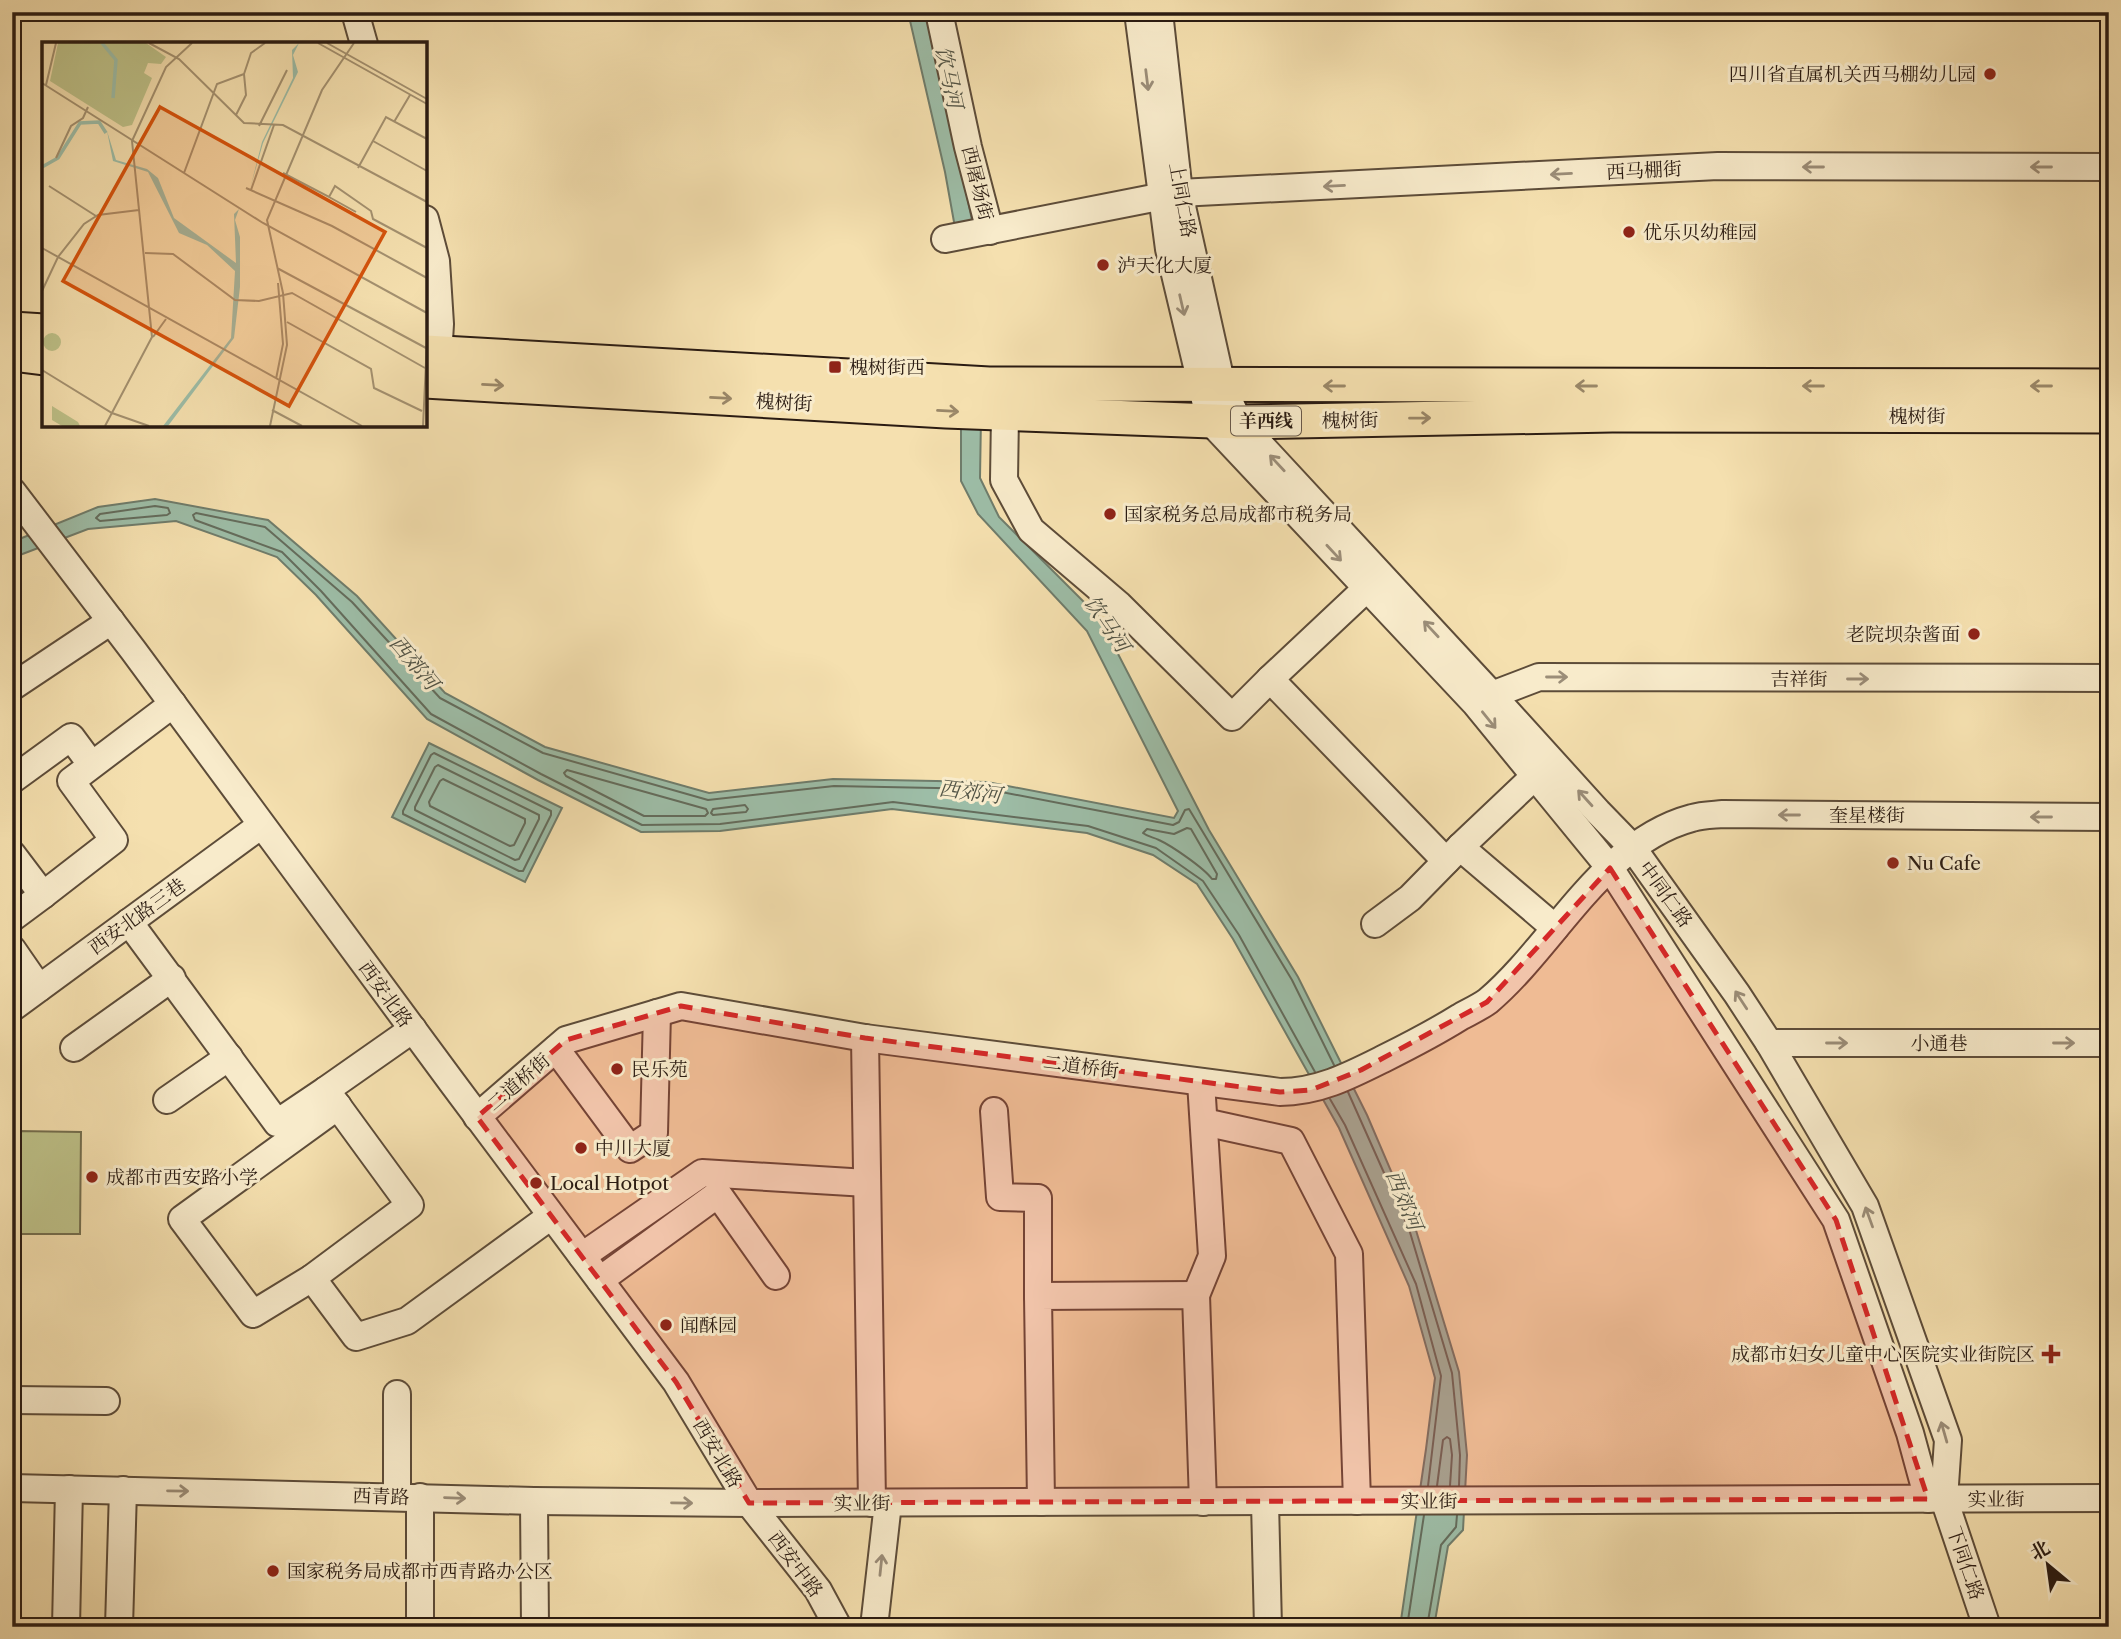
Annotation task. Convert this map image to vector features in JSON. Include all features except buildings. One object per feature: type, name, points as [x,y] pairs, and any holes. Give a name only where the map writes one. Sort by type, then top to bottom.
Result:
[{"type":"main road","points":[[12,329],[42,331]]},
{"type":"main road","points":[[12,354],[42,358]]},
{"type":"main road","name":"槐树街","points":[[431,367],[989,384],[2109,386]]},
{"type":"main road","name":"槐树街","points":[[431,367],[1005,414],[1224,421],[1612,415],[2109,416]]},
{"type":"street","points":[[355,12],[363,42]]},
{"type":"street","name":"西屠场街","points":[[939,12],[968,147],[990,231]]},
{"type":"street","points":[[1138,12],[1171,195]]},
{"type":"street","name":"上同仁路","points":[[1159,12],[1171,195],[1211,386]]},
{"type":"street","name":"西马棚街","points":[[1171,195],[1718,166],[2109,167]]},
{"type":"street","name":"西屠场街","points":[[945,239],[1171,195]]},
{"type":"street","points":[[427,227],[436,261],[440,324],[431,367]]},
{"type":"street","name":"中同仁路","points":[[1211,386],[1224,421],[1492,695],[1632,847],[1769,1043],[1865,1206],[1948,1440],[1936,1499]]},
{"type":"street","points":[[1005,414],[1004,480],[1031,530],[1119,606],[1231,717],[1367,588]]},
{"type":"street","name":"下同仁路","points":[[1224,421],[1367,588],[1475,703],[1610,868],[1836,1220],[1910,1433],[1987,1627]]},
{"type":"street","name":"西安北路","points":[[14,493],[676,1382],[749,1503]]},
{"type":"street","points":[[14,685],[111,621]]},
{"type":"street","name":"吉祥街","points":[[1492,695],[1539,677],[2109,678]]},
{"type":"street","points":[[1269,679],[1453,854],[1555,928]]},
{"type":"street","points":[[12,918],[114,840],[71,781],[173,704]]},
{"type":"street","points":[[12,780],[71,737],[91,764]]},
{"type":"street","points":[[1375,924],[1410,898],[1535,776]]},
{"type":"street","name":"奎星楼街","points":[[1632,847],[1671,824],[1694,817],[1723,814],[2109,817]]},
{"type":"street","name":"西安北路三巷","points":[[12,1007],[262,826]]},
{"type":"street","name":"二道桥街","points":[[477,1116],[566,1040],[681,1006],[865,1038],[1280,1092],[1297,1092],[1326,1086],[1436,1032],[1487,1002],[1632,847]]},
{"type":"street","points":[[12,854],[43,895]]},
{"type":"street","points":[[129,922],[277,1123],[332,1098]]},
{"type":"street","points":[[12,949],[39,988]]},
{"type":"street","points":[[74,1048],[172,978]]},
{"type":"street","points":[[556,1049],[630,1149],[654,1133],[657,1013]]},
{"type":"street","points":[[332,1098],[410,1205],[312,1278],[253,1314],[183,1219],[413,1029]]},
{"type":"street","points":[[865,1038],[867,1183],[880,1503],[874,1627]]},
{"type":"street","name":"小通巷","points":[[1769,1043],[2109,1043]]},
{"type":"street","points":[[167,1100],[229,1057]]},
{"type":"street","points":[[1202,1082],[1212,1256],[1196,1295],[1203,1502]]},
{"type":"street","points":[[994,1111],[1000,1196],[1038,1198],[1041,1502]]},
{"type":"street","points":[[1204,1122],[1292,1141],[1349,1254],[1357,1502]]},
{"type":"street","points":[[582,1256],[702,1173],[867,1183]]},
{"type":"street","points":[[600,1280],[718,1194],[776,1276]]},
{"type":"street","points":[[312,1278],[356,1337],[407,1321],[551,1216]]},
{"type":"street","points":[[1038,1296],[1196,1295]]},
{"type":"street","points":[[397,1394],[420,1627]]},
{"type":"street","points":[[12,1400],[106,1401]]},
{"type":"street","name":"西青路","points":[[12,1488],[534,1501],[749,1503]]},
{"type":"street","points":[[66,1627],[69,1489]]},
{"type":"street","points":[[119,1627],[123,1490]]},
{"type":"street","name":"实业街","points":[[749,1503],[2109,1498]]},
{"type":"street","points":[[534,1501],[534,1627]]},
{"type":"street","points":[[1265,1502],[1268,1627]]},
{"type":"street","name":"西安中路","points":[[749,1503],[818,1590],[838,1627]]},
{"type":"highlighted area","points":[[1610,868],[1836,1220],[1928,1499],[1357,1501],[749,1503],[676,1382],[477,1117],[566,1040],[681,1006],[865,1038],[1280,1092],[1311,1090],[1361,1070],[1487,1002]]},
{"type":"green space","points":[[17,1131],[81,1132],[80,1234],[16,1234]]},
{"type":"water","points":[[908,12],[929,12],[974,230],[956,233],[945,172]]},
{"type":"water","name":"西郊河","points":[[981,417],[980,478],[999,517],[1099,617],[1209,830],[1298,977],[1367,1115],[1415,1227],[1459,1372],[1467,1455],[1463,1530],[1448,1546],[1434,1627],[1400,1627],[1435,1378],[1409,1286],[1339,1128],[1233,939],[1197,884],[1153,855],[1087,833],[892,809],[720,831],[641,832],[538,780],[427,719],[316,595],[277,557],[176,521],[88,529],[12,558],[12,542],[98,507],[155,499],[268,520],[357,596],[445,693],[545,747],[709,793],[833,779],[987,782],[1174,818],[1178,811],[1087,631],[978,514],[961,481],[961,418]]},
{"type":"water","points":[[429,743],[562,808],[525,882],[392,817]]},
{"type":"place","name":"四川省直属机关西马棚幼儿园","points":[[1990,74]]},
{"type":"place","name":"优乐贝幼稚园","points":[[1629,232]]},
{"type":"place","name":"泸天化大厦","points":[[1103,265]]},
{"type":"place","name":"槐树街西","points":[[835,367]]},
{"type":"place","name":"国家税务总局成都市税务局","points":[[1110,514]]},
{"type":"place","name":"老院坝杂酱面","points":[[1974,634]]},
{"type":"place","name":"Nu Cafe","points":[[1893,863]]},
{"type":"place","name":"民乐苑","points":[[617,1069]]},
{"type":"place","name":"中川大厦","points":[[581,1148]]},
{"type":"place","name":"成都市西安路小学","points":[[92,1177]]},
{"type":"place","name":"Local Hotpot","points":[[536,1183]]},
{"type":"place","name":"闻酥园","points":[[666,1325]]},
{"type":"place","name":"成都市妇女儿童中心医院实业街院区","points":[[2051,1354]]},
{"type":"place","name":"国家税务局成都市西青路办公区","points":[[273,1571]]},
{"type":"water label","name":"饮马河","points":[[949,77]]},
{"type":"water label","name":"饮马河","points":[[1107,624]]}]
